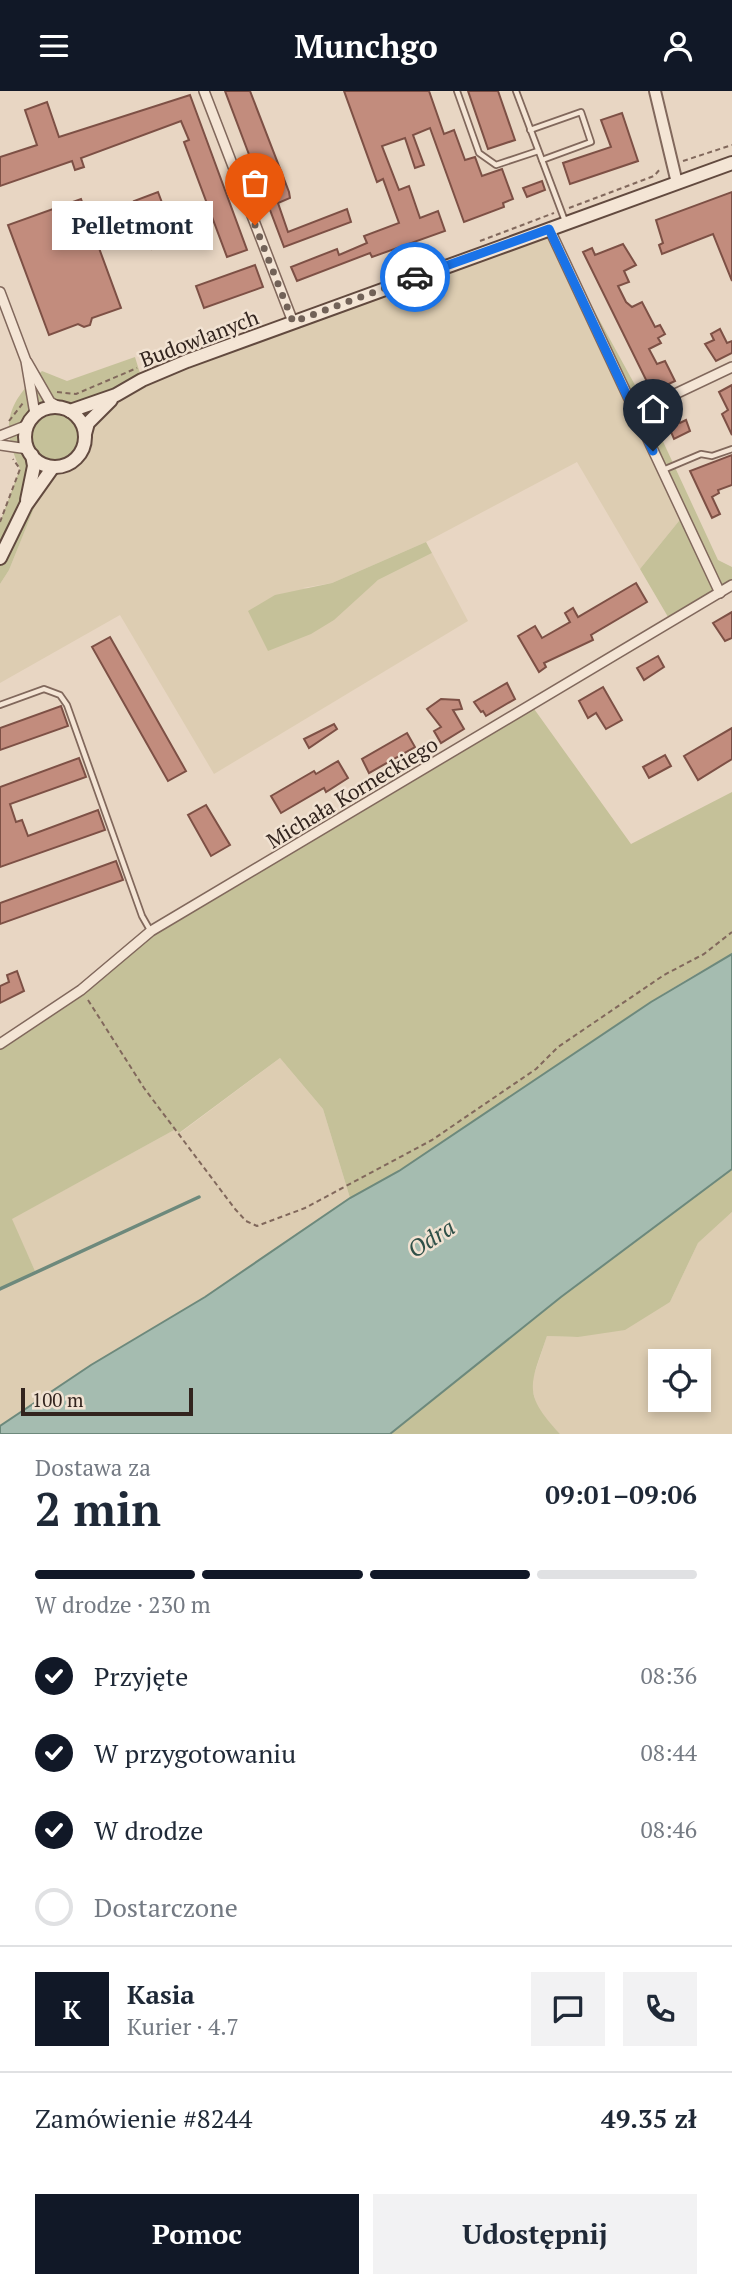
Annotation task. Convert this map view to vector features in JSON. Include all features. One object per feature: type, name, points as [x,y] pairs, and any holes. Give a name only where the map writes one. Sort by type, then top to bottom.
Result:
[{"type":"main road","name":"Budowlanych","points":[[64,409],[116,395],[164,370],[549,229],[563,217],[677,183],[732,163]]},
{"type":"main road","name":"Budowlanych","points":[[85,434],[88,423],[116,395]]},
{"type":"main road","points":[[26,506],[34,466],[30,452],[32,420],[44,409],[64,409],[79,418],[85,442],[77,458],[62,466],[53,467],[30,452]]},
{"type":"main road","points":[[0,558],[26,506],[53,467]]},
{"type":"street","points":[[204,91],[293,322]]},
{"type":"street","points":[[655,91],[677,183]]},
{"type":"street","points":[[549,229],[720,593]]},
{"type":"street","points":[[0,292],[26,361],[50,403],[64,409]]},
{"type":"street","points":[[2,432],[32,420],[26,361]]},
{"type":"street","points":[[635,413],[732,367]]},
{"type":"street","points":[[0,445],[30,452]]},
{"type":"street","name":"Michała Korneckiego","points":[[0,1044],[81,990],[151,931],[732,585]]},
{"type":"lane","points":[[457,91],[480,153],[496,165],[538,151]]},
{"type":"lane","points":[[516,91],[563,217]]},
{"type":"lane","points":[[530,130],[581,112],[591,142],[542,160]]},
{"type":"lane","points":[[662,471],[701,454],[712,456],[732,449]]},
{"type":"lane","points":[[0,705],[44,689],[60,695],[67,705],[142,916],[151,931]]},
{"type":"path","points":[[678,152],[681,162],[732,145]]},
{"type":"path","points":[[478,242],[563,217],[654,176],[660,171],[663,159]]},
{"type":"path","points":[[54,391],[68,395],[82,392]]},
{"type":"path","points":[[2,432],[28,395]]},
{"type":"path","points":[[0,522],[20,469],[10,454]]},
{"type":"path","points":[[81,990],[144,1088],[235,1209],[246,1221],[257,1226],[305,1208],[432,1140],[536,1069],[558,1047],[664,975],[704,954],[732,932]]},
{"type":"shaded area","points":[[549,228],[683,516],[640,569],[577,462],[426,542],[332,583],[303,588],[356,597],[378,580],[432,553],[468,621],[214,774],[120,615],[0,683],[0,584],[9,570],[49,471],[82,451],[88,423],[142,380]]},
{"type":"shaded area","points":[[549,228],[647,407],[718,560],[732,567],[732,585],[671,622],[640,569],[683,516]]},
{"type":"shaded area","points":[[135,357],[142,380],[116,395],[85,434],[85,442],[77,458],[49,471],[9,570],[0,584],[0,522],[20,469],[10,440],[10,415],[14,404],[42,371],[67,381]]},
{"type":"shaded area","points":[[426,542],[432,553],[378,580],[334,620],[311,634],[268,651],[248,611],[275,595],[332,583]]},
{"type":"shaded area","points":[[532,706],[631,844],[732,792],[732,954],[635,1012],[448,1140],[350,1198],[323,1109],[280,1058],[179,1133],[176,1129],[12,1219],[35,1271],[0,1289],[0,1044],[81,990],[151,931]]},
{"type":"shaded area","points":[[280,1058],[323,1109],[350,1198],[205,1297],[91,1365],[0,1426],[0,1289],[35,1271],[11,1219],[176,1129],[180,1133]]},
{"type":"shaded area","points":[[732,1169],[732,1212],[698,1243],[670,1302],[625,1330],[578,1337],[547,1336],[533,1388],[540,1408],[560,1434],[390,1434],[561,1297]]},
{"type":"shaded area","points":[[732,1212],[732,1434],[560,1434],[538,1410],[531,1384],[547,1336],[578,1337],[670,1302],[698,1243]]},
{"type":"water","name":"Odra","points":[[732,954],[732,1169],[561,1297],[390,1434],[0,1434],[0,1426],[91,1365],[205,1297],[350,1198],[399,1171],[651,1002]]},
{"type":"building","points":[[225,91],[250,91],[289,192],[290,198],[278,203],[288,232],[347,209],[351,222],[284,247]]},
{"type":"building","points":[[344,91],[429,91],[444,134],[454,130],[465,160],[475,157],[482,176],[502,169],[513,199],[503,203],[504,207],[464,222],[430,128],[413,135],[424,165],[415,168],[405,138],[382,146],[399,190],[409,186],[420,218],[438,211],[445,231],[372,257],[370,253],[297,281],[291,267],[337,249],[339,255],[367,243],[364,236],[399,223],[383,179],[377,182]]},
{"type":"building","points":[[468,91],[498,91],[515,140],[488,149]]},
{"type":"building","points":[[190,95],[247,250],[227,257],[184,142],[189,140],[181,121],[81,158],[84,167],[75,170],[72,161],[0,186],[0,157],[37,145],[25,110],[47,102],[59,137]]},
{"type":"building","points":[[622,113],[638,161],[570,184],[563,163],[611,147],[601,120]]},
{"type":"building","points":[[542,181],[545,190],[527,197],[523,188]]},
{"type":"building","points":[[158,192],[176,240],[152,249],[134,201]]},
{"type":"building","points":[[732,192],[732,281],[713,234],[662,254],[659,245],[663,243],[656,220]]},
{"type":"building","points":[[81,199],[121,308],[92,318],[90,325],[84,327],[78,324],[49,335],[8,225]]},
{"type":"building","points":[[623,244],[636,265],[624,271],[629,282],[618,286],[626,302],[632,307],[642,302],[655,327],[660,325],[665,334],[658,338],[661,343],[649,349],[657,364],[665,361],[675,381],[652,392],[583,252],[592,248],[595,255]]},
{"type":"building","points":[[255,265],[263,287],[204,308],[196,286]]},
{"type":"building","points":[[720,329],[727,343],[732,341],[732,353],[716,361],[705,344],[714,340],[711,334]]},
{"type":"building","points":[[732,385],[732,435],[722,414],[728,410],[719,392]]},
{"type":"building","points":[[675,413],[680,423],[686,420],[690,431],[674,439],[665,418]]},
{"type":"building","points":[[732,455],[732,485],[718,490],[719,493],[712,497],[720,514],[712,518],[690,471]]},
{"type":"building","points":[[636,583],[647,602],[591,635],[593,640],[544,663],[546,667],[539,672],[518,636],[535,626],[542,638],[570,622],[565,613],[573,608],[578,617]]},
{"type":"building","points":[[732,612],[732,638],[725,641],[713,623]]},
{"type":"building","points":[[110,637],[186,771],[168,781],[92,647]]},
{"type":"building","points":[[658,656],[664,667],[644,680],[637,668]]},
{"type":"building","points":[[507,683],[515,699],[486,716],[474,702]]},
{"type":"building","points":[[603,687],[622,720],[606,729],[596,713],[588,718],[579,701]]},
{"type":"building","points":[[441,699],[459,700],[462,709],[453,710],[464,729],[441,743],[434,731],[441,727],[427,709]]},
{"type":"building","points":[[61,706],[68,726],[0,750],[0,728]]},
{"type":"building","points":[[334,724],[337,729],[309,748],[304,739]]},
{"type":"building","points":[[732,728],[732,759],[698,780],[684,756]]},
{"type":"building","points":[[407,733],[415,747],[369,773],[362,759]]},
{"type":"building","points":[[665,755],[671,766],[649,778],[643,767]]},
{"type":"building","points":[[79,758],[86,777],[10,804],[16,822],[22,820],[28,836],[98,810],[105,830],[0,867],[0,787]]},
{"type":"building","points":[[338,761],[348,778],[326,792],[324,788],[281,813],[271,796],[314,771],[316,774]]},
{"type":"building","points":[[206,805],[230,845],[211,856],[188,815]]},
{"type":"building","points":[[116,861],[123,880],[0,924],[0,903]]},
{"type":"building","points":[[17,971],[24,991],[0,1003],[0,986],[9,982],[7,975]]},
{"type":"waterway","points":[[0,1289],[199,1197]]},
{"type":"way so far","points":[[255,225],[293,322],[415,277]]},
{"type":"place","name":"Pelletmont","points":[[255,225]]},
{"type":"route","points":[[415,277],[549,229],[653,451]]}]
